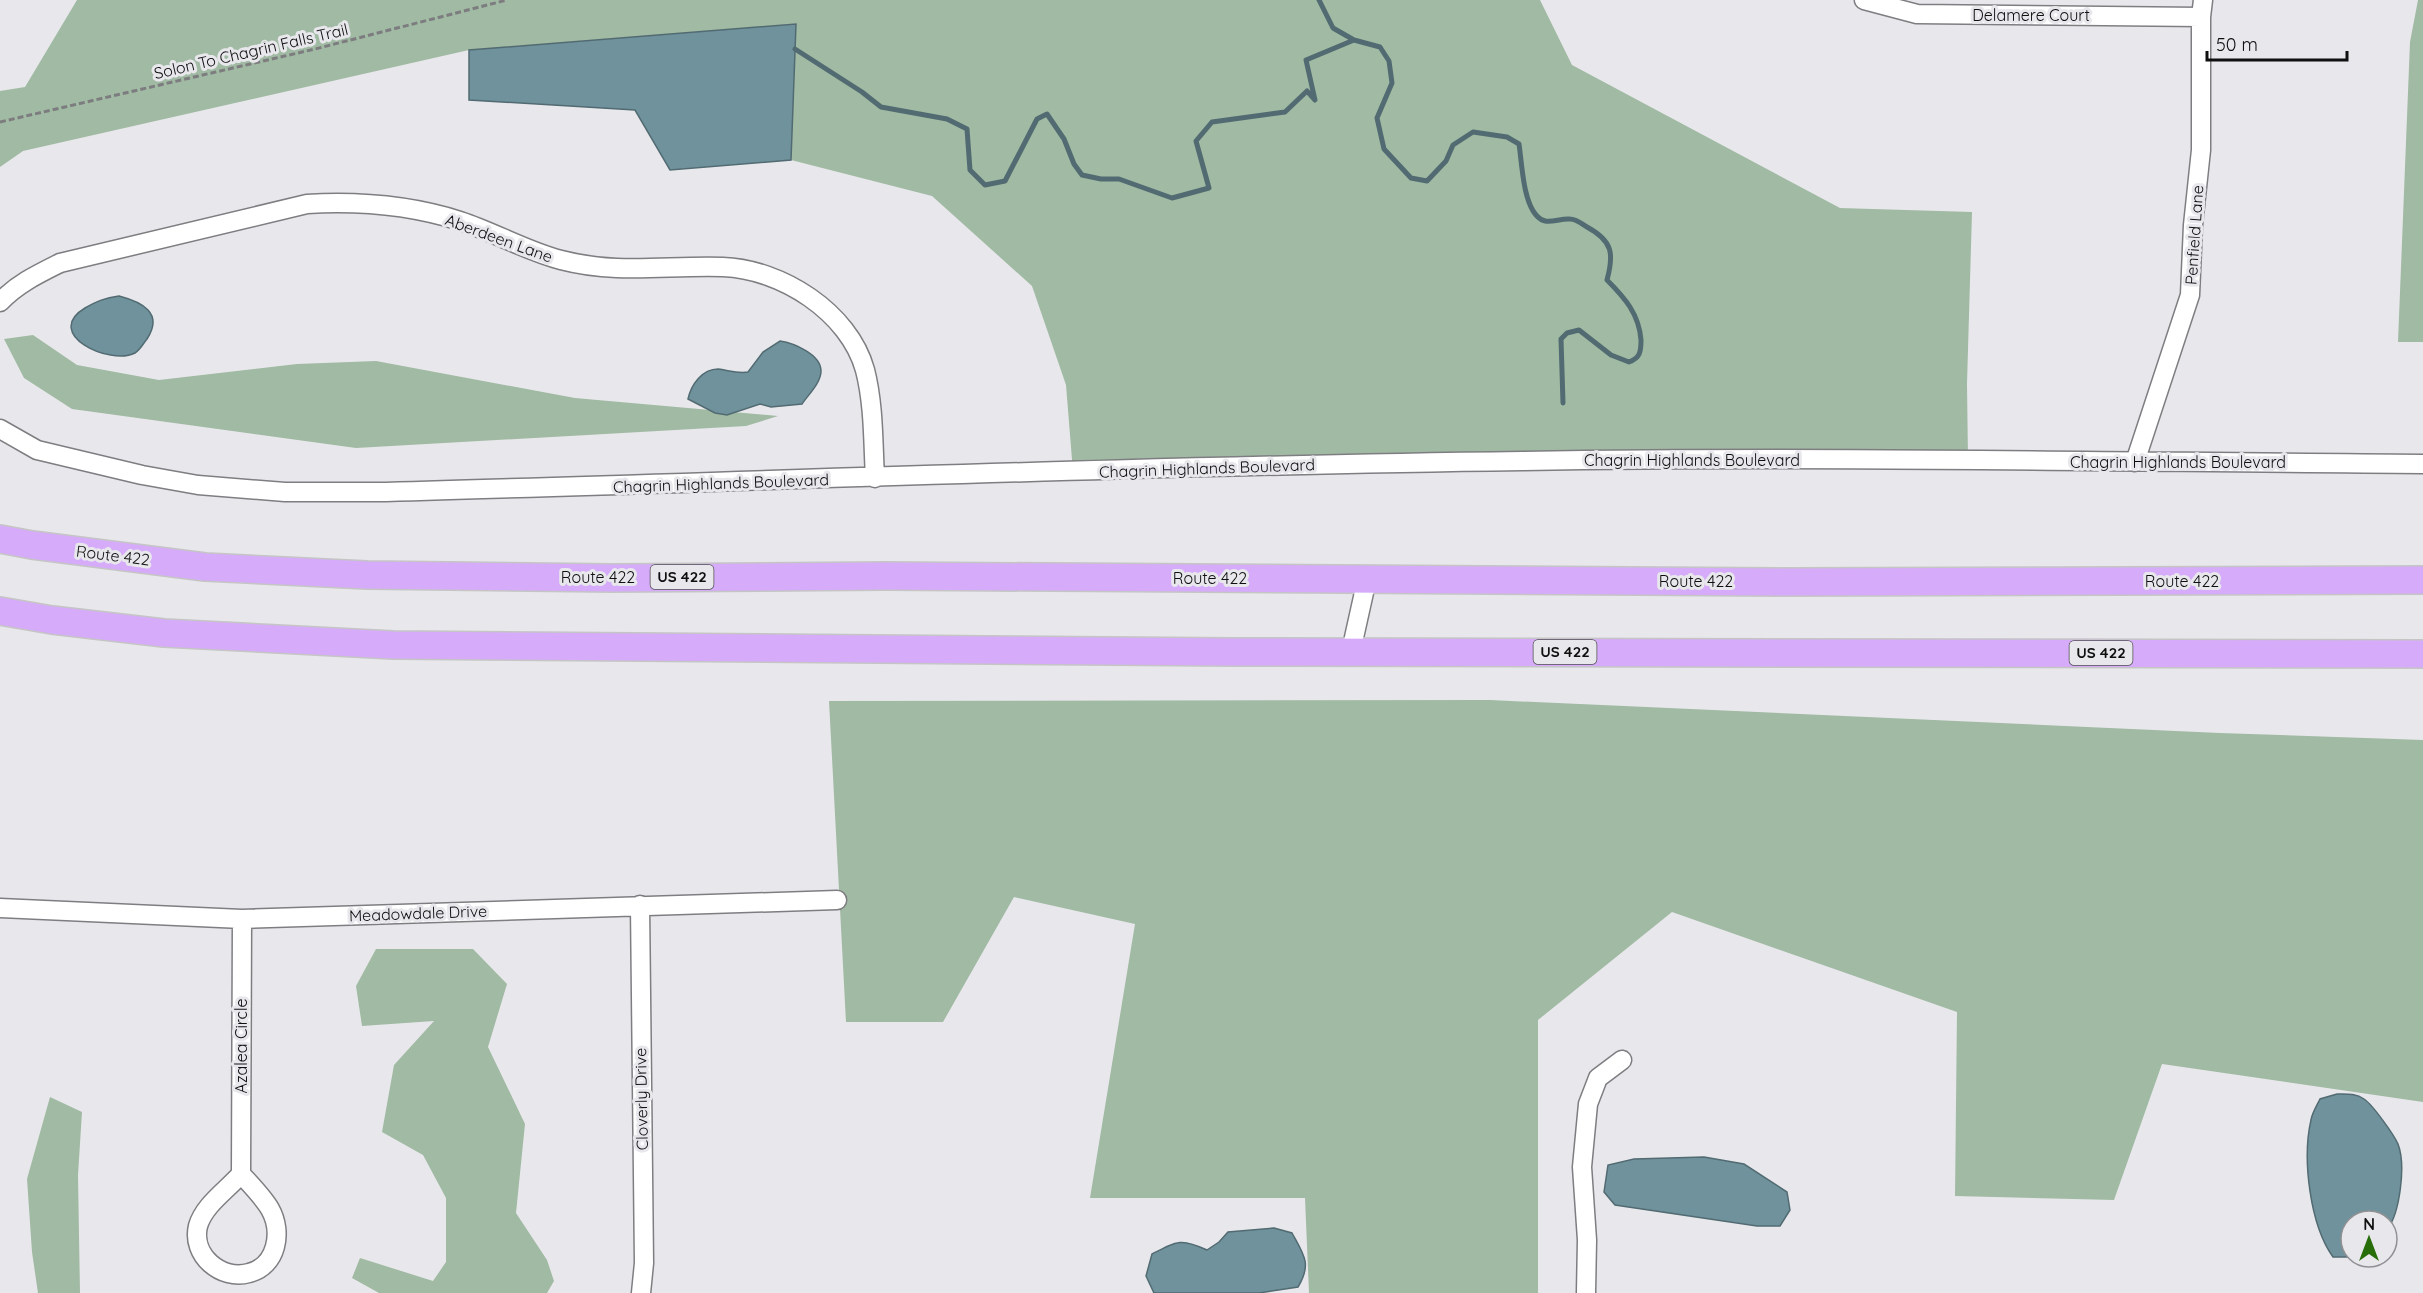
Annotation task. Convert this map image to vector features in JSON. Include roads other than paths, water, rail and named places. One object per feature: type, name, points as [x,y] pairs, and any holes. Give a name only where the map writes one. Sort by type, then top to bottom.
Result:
[{"type":"highway","name":"Route 422","points":[[0,539],[205,567],[367,575],[1776,582],[2423,580]]},
{"type":"highway","name":"US 422","points":[[0,611],[52,621],[164,633],[393,645],[1233,652],[2423,654]]},
{"type":"street","name":"Delamere Court","points":[[1863,0],[1917,14],[2202,8]]},
{"type":"street","name":"Penfield Lane","points":[[2135,462],[2190,295],[2193,225],[2201,150],[2202,8]]},
{"type":"street","name":"Aberdeen Lane","points":[[0,302],[9,292],[33,276],[60,264],[308,204],[345,202],[395,206],[459,221],[560,260],[607,269],[725,267],[770,275],[811,297],[847,333],[864,369],[871,414],[875,478]]},
{"type":"street","name":"Chagrin Highlands Boulevard","points":[[0,429],[37,450],[142,476],[198,485],[285,492],[386,492],[1526,460],[1833,459],[2423,464]]},
{"type":"street","points":[[1351,651],[1367,579]]},
{"type":"street","name":"Meadowdale Drive","points":[[0,908],[242,919],[837,900]]},
{"type":"street","name":"Cloverly Drive","points":[[640,905],[644,1263],[641,1293]]},
{"type":"street","name":"Azalea Circle","points":[[241,1174],[242,919]]},
{"type":"street","points":[[1586,1293],[1587,1240],[1582,1167],[1588,1104],[1598,1078],[1622,1060]]},
{"type":"street","points":[[241,1174],[270,1210],[278,1236],[273,1254],[263,1264],[249,1273],[232,1273],[215,1269],[203,1255],[197,1240],[198,1226],[206,1210],[241,1174]]},
{"type":"water","points":[[796,24],[791,160],[670,170],[635,110],[469,100],[469,50]]},
{"type":"water","points":[[119,296],[142,305],[152,316],[152,330],[140,349],[124,356],[111,355],[84,345],[75,337],[71,328],[74,318],[85,308],[101,300]]},
{"type":"water","points":[[780,341],[805,350],[820,365],[819,380],[802,404],[771,407],[760,404],[727,415],[715,413],[688,399],[692,388],[702,375],[718,369],[748,372],[763,352]]},
{"type":"water","points":[[2337,1094],[2351,1094],[2364,1099],[2388,1127],[2398,1144],[2400,1153],[2401,1176],[2396,1209],[2339,1209],[2339,1257],[2333,1257],[2325,1244],[2310,1191],[2308,1136],[2312,1115],[2320,1099]]},
{"type":"water","points":[[1704,1157],[1744,1164],[1787,1192],[1790,1210],[1780,1226],[1757,1226],[1615,1205],[1604,1192],[1608,1165],[1634,1159]]},
{"type":"water","points":[[1274,1228],[1292,1233],[1303,1254],[1305,1272],[1298,1287],[1259,1293],[1154,1293],[1146,1276],[1152,1254],[1167,1246],[1185,1243],[1207,1250],[1228,1232]]},
{"type":"waterway","points":[[1319,0],[1333,28],[1354,40],[1380,47],[1389,61],[1392,83],[1377,118],[1384,149],[1411,178],[1427,181],[1446,161],[1453,145],[1473,132],[1507,137],[1519,144],[1528,200],[1536,215],[1544,221],[1574,220],[1596,232],[1607,243],[1611,255],[1607,280],[1634,314],[1640,331],[1640,351],[1636,359],[1629,362],[1611,355],[1579,330],[1567,333],[1561,339],[1563,403]]},
{"type":"waterway","points":[[795,49],[862,92],[881,107],[947,119],[967,129],[970,170],[985,185],[1005,181],[1037,119],[1047,114],[1064,139],[1074,164],[1082,175],[1101,179],[1119,179],[1172,198],[1209,188],[1196,141],[1212,122],[1285,112],[1307,91],[1315,100],[1306,60],[1354,40]]}]
